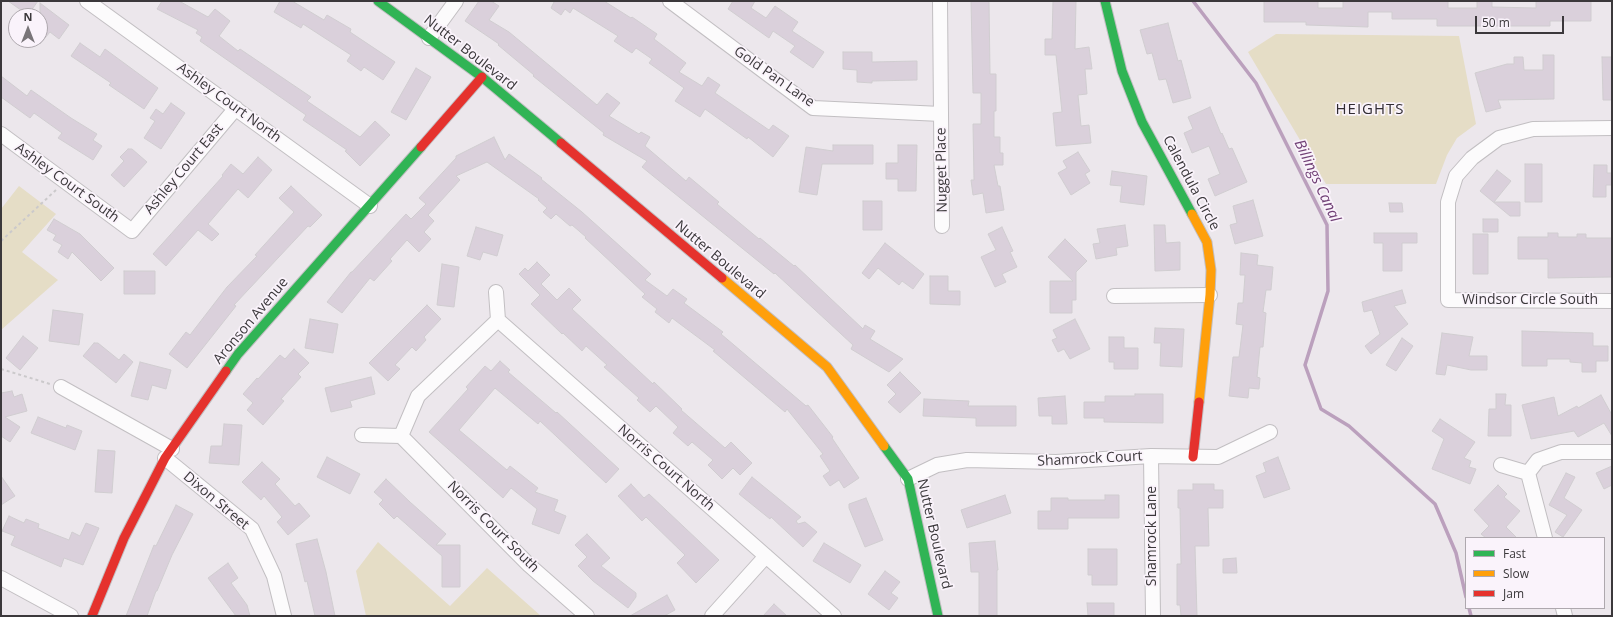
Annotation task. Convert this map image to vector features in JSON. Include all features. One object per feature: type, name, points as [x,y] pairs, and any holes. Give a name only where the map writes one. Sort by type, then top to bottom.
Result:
[{"type":"street","name":"Ashley Court North","points":[[88,1],[370,206]]},
{"type":"street","name":"Nutter Boulevard","points":[[378,1],[482,77],[827,367],[908,479],[938,616]]},
{"type":"street","points":[[429,38],[456,1]]},
{"type":"street","name":"Gold Pan Lane","points":[[670,1],[813,108],[941,114]]},
{"type":"street","name":"Nugget Place","points":[[940,1],[942,226]]},
{"type":"street","name":"Calendula Circle","points":[[1105,1],[1122,71],[1142,122],[1207,242],[1211,270],[1210,296],[1193,457]]},
{"type":"street","name":"Aronson Avenue","points":[[92,616],[124,538],[168,453],[238,354],[370,206],[482,77]]},
{"type":"street","name":"Ashley Court East","points":[[132,231],[236,108]]},
{"type":"street","name":"Windsor Circle South","points":[[1612,128],[1533,129],[1499,138],[1472,158],[1456,176],[1448,202],[1448,300],[1612,301]]},
{"type":"street","name":"Ashley Court South","points":[[1,134],[132,231]]},
{"type":"street","points":[[362,435],[401,436],[418,396],[498,320],[496,292]]},
{"type":"street","points":[[1114,296],[1210,296]]},
{"type":"street","name":"Norris Court North","points":[[498,320],[834,616]]},
{"type":"street","name":"Dixon Street","points":[[61,387],[168,453],[252,529],[274,576],[284,616]]},
{"type":"street","name":"Shamrock Court","points":[[908,479],[936,465],[967,460],[1056,462],[1151,456],[1218,457],[1270,432]]},
{"type":"street","name":"Norris Court South","points":[[401,436],[529,565],[587,616]]},
{"type":"street","points":[[1528,473],[1538,460],[1561,452],[1612,452]]},
{"type":"street","name":"Shamrock Lane","points":[[1151,456],[1153,616]]},
{"type":"street","points":[[1501,465],[1528,473]]},
{"type":"street","points":[[1528,473],[1545,537]]},
{"type":"street","points":[[712,616],[766,556]]},
{"type":"street","points":[[1,578],[71,616]]},
{"type":"path","points":[[1,241],[64,182]]},
{"type":"path","points":[[1,369],[61,387]]},
{"type":"shaded area","points":[[1276,34],[1459,36],[1476,124],[1457,138],[1447,155],[1436,184],[1326,184],[1248,52]]},
{"type":"shaded area","points":[[19,186],[56,214],[22,252],[58,280],[1,330],[1,209]]},
{"type":"shaded area","points":[[378,542],[450,606],[487,568],[541,616],[366,616],[356,571]]},
{"type":"building","points":[[8,1],[38,1],[33,8],[18,8]]},
{"type":"building","points":[[162,1],[179,1],[208,17],[215,9],[230,21],[219,36],[238,51],[240,49],[311,97],[307,101],[360,137],[375,121],[390,135],[360,166],[345,151],[347,150],[303,120],[306,115],[200,41],[202,37],[196,33],[198,30],[157,9]]},
{"type":"building","points":[[280,1],[292,1],[324,20],[327,15],[351,29],[350,32],[395,62],[383,80],[364,67],[361,71],[347,61],[351,55],[303,24],[301,28],[274,12]]},
{"type":"building","points":[[479,1],[491,1],[499,6],[489,20],[509,32],[597,105],[607,93],[620,103],[609,116],[639,134],[641,132],[650,137],[645,146],[686,181],[689,177],[719,202],[717,204],[759,239],[760,238],[794,266],[795,265],[863,329],[865,325],[875,331],[870,339],[903,359],[889,372],[851,349],[853,345],[775,273],[774,274],[642,167],[647,161],[603,135],[604,133],[533,76],[534,75],[498,45],[499,44],[465,21]]},
{"type":"building","points":[[553,1],[604,1],[631,18],[632,17],[657,34],[654,39],[686,63],[679,72],[702,86],[708,77],[720,85],[715,93],[769,130],[773,125],[789,136],[773,157],[748,137],[747,139],[705,109],[700,117],[675,101],[684,88],[649,63],[652,59],[636,48],[632,53],[614,41],[618,36],[573,8],[570,13],[565,9],[561,15],[551,8],[554,2]]},
{"type":"building","points":[[733,1],[755,1],[751,8],[766,18],[775,6],[798,22],[792,31],[824,52],[813,68],[790,52],[795,46],[773,31],[769,38],[728,9]]},
{"type":"building","points":[[971,1],[989,1],[990,74],[996,74],[994,137],[1000,137],[1000,153],[1003,153],[1003,165],[994,165],[998,186],[1000,186],[1004,210],[986,213],[983,193],[973,195],[971,180],[974,180],[973,124],[981,124],[981,93],[973,93]]},
{"type":"building","points":[[1053,1],[1076,1],[1075,49],[1089,47],[1092,69],[1085,69],[1087,94],[1078,95],[1081,126],[1089,125],[1091,143],[1056,146],[1053,113],[1062,112],[1056,55],[1045,55],[1045,39],[1052,39]]},
{"type":"building","points":[[1264,1],[1318,1],[1318,8],[1343,8],[1343,1],[1448,1],[1448,8],[1477,8],[1477,1],[1492,1],[1492,7],[1536,8],[1536,1],[1591,1],[1591,21],[1550,21],[1550,26],[1437,26],[1437,19],[1392,19],[1392,12],[1368,12],[1368,27],[1306,25],[1306,22],[1264,22]]},
{"type":"building","points":[[40,3],[47,8],[40,8]]},
{"type":"building","points":[[48,9],[69,25],[59,39],[50,32],[48,34]]},
{"type":"building","points":[[1168,23],[1178,61],[1181,60],[1191,98],[1173,103],[1166,79],[1159,80],[1152,53],[1147,54],[1140,30]]},
{"type":"building","points":[[80,43],[100,57],[105,49],[158,88],[144,109],[109,85],[111,83],[71,56]]},
{"type":"building","points":[[843,52],[872,52],[872,62],[917,61],[917,80],[872,81],[872,83],[857,82],[857,70],[843,69]]},
{"type":"building","points":[[1543,55],[1554,55],[1554,99],[1498,100],[1501,108],[1486,112],[1475,73],[1507,64],[1514,64],[1514,57],[1523,57],[1524,70],[1543,70]]},
{"type":"building","points":[[1602,57],[1612,57],[1612,100],[1603,100]]},
{"type":"building","points":[[416,68],[431,77],[406,120],[391,112]]},
{"type":"building","points":[[1,76],[27,96],[31,90],[97,134],[93,140],[102,146],[93,160],[58,138],[62,133],[34,113],[30,118],[1,97]]},
{"type":"building","points":[[171,103],[185,113],[161,149],[144,138],[155,121],[150,118],[156,109],[163,114]]},
{"type":"building","points":[[1210,107],[1221,134],[1222,133],[1229,149],[1232,148],[1247,182],[1215,196],[1208,179],[1220,174],[1209,146],[1192,153],[1184,133],[1193,129],[1188,117]]},
{"type":"building","points":[[494,137],[505,160],[509,154],[542,178],[541,179],[582,212],[651,274],[645,280],[667,296],[673,289],[687,299],[684,303],[723,332],[721,334],[806,406],[808,405],[833,437],[832,438],[859,478],[844,488],[839,480],[830,486],[823,476],[830,471],[820,456],[823,454],[787,409],[785,412],[713,351],[715,350],[672,318],[669,323],[655,312],[657,309],[642,297],[645,294],[585,238],[586,237],[556,214],[551,219],[543,212],[547,208],[538,200],[539,199],[487,162],[456,176],[460,180],[428,215],[434,221],[424,232],[431,239],[419,252],[407,240],[390,259],[392,261],[374,281],[370,278],[342,313],[327,302],[351,272],[406,214],[411,219],[426,204],[419,198],[456,158],[456,156]]},
{"type":"building","points":[[833,145],[873,145],[873,164],[822,164],[817,195],[799,192],[806,147],[833,151]]},
{"type":"building","points":[[898,145],[917,145],[916,191],[898,191],[898,179],[886,179],[886,163],[898,163]]},
{"type":"building","points":[[128,149],[132,149],[147,162],[124,187],[111,175],[124,161],[120,157]]},
{"type":"building","points":[[1078,152],[1090,171],[1085,174],[1090,183],[1071,195],[1058,173],[1067,168],[1063,161]]},
{"type":"building","points":[[258,157],[272,170],[248,198],[238,189],[208,224],[219,234],[212,241],[198,230],[166,266],[153,254],[223,176],[222,175],[231,164],[243,174]]},
{"type":"building","points":[[1525,164],[1542,164],[1542,202],[1525,202]]},
{"type":"building","points":[[1594,165],[1607,165],[1607,173],[1612,173],[1612,185],[1606,185],[1606,197],[1593,197]]},
{"type":"building","points":[[1497,170],[1511,181],[1494,202],[1520,202],[1520,216],[1510,216],[1480,191]]},
{"type":"building","points":[[1112,171],[1147,176],[1144,205],[1120,202],[1122,186],[1110,185]]},
{"type":"building","points":[[291,186],[322,215],[310,227],[308,226],[234,305],[236,306],[187,368],[169,354],[186,332],[190,335],[227,287],[257,256],[255,255],[294,212],[279,198]]},
{"type":"building","points":[[1253,200],[1263,236],[1235,244],[1230,225],[1237,223],[1233,206]]},
{"type":"building","points":[[863,201],[882,201],[882,230],[863,230]]},
{"type":"building","points":[[1389,203],[1402,203],[1403,212],[1390,212]]},
{"type":"building","points":[[54,219],[80,234],[114,268],[101,281],[72,252],[68,259],[58,252],[62,245],[53,240],[56,235],[47,230]]},
{"type":"building","points":[[1483,219],[1498,219],[1498,232],[1483,232]]},
{"type":"building","points":[[1125,225],[1128,246],[1116,248],[1117,255],[1096,259],[1093,244],[1100,243],[1097,229]]},
{"type":"building","points":[[1154,225],[1165,225],[1166,243],[1180,242],[1180,270],[1155,271]]},
{"type":"building","points":[[476,227],[503,235],[497,256],[483,252],[480,260],[467,256]]},
{"type":"building","points":[[1002,227],[1013,251],[1010,252],[1017,267],[1002,274],[1006,282],[995,287],[981,257],[996,250],[988,234]]},
{"type":"building","points":[[1374,233],[1417,233],[1417,243],[1402,243],[1402,271],[1383,271],[1383,243],[1374,243]]},
{"type":"building","points":[[1548,233],[1558,233],[1558,237],[1577,237],[1577,234],[1586,234],[1586,238],[1612,238],[1612,277],[1548,278],[1548,259],[1518,259],[1518,237],[1548,237]]},
{"type":"building","points":[[1473,234],[1488,234],[1488,274],[1473,274]]},
{"type":"building","points":[[1065,239],[1087,261],[1076,272],[1076,300],[1072,300],[1072,313],[1050,313],[1050,281],[1073,281],[1048,257]]},
{"type":"building","points":[[885,243],[924,274],[913,289],[902,281],[899,285],[878,268],[869,279],[862,273]]},
{"type":"building","points":[[1241,253],[1258,255],[1257,265],[1273,267],[1271,290],[1266,290],[1263,312],[1266,313],[1263,347],[1260,347],[1257,377],[1260,378],[1259,389],[1249,388],[1248,398],[1229,396],[1233,357],[1239,357],[1243,325],[1236,324],[1238,303],[1243,303],[1245,275],[1240,275]]},
{"type":"building","points":[[537,262],[550,275],[541,284],[557,300],[569,288],[581,300],[572,309],[653,384],[654,382],[682,409],[681,410],[725,448],[731,442],[752,463],[740,475],[733,468],[722,479],[708,465],[713,460],[692,442],[688,446],[673,433],[678,427],[656,406],[650,412],[637,400],[639,398],[604,367],[607,365],[586,346],[582,351],[563,333],[562,334],[531,304],[540,295],[519,274],[525,268],[528,271]]},
{"type":"building","points":[[442,264],[459,267],[454,307],[437,305]]},
{"type":"building","points":[[124,271],[155,271],[155,294],[124,294]]},
{"type":"building","points":[[930,276],[948,276],[948,291],[960,291],[960,305],[930,304]]},
{"type":"building","points":[[1402,290],[1406,303],[1394,306],[1408,324],[1371,354],[1365,346],[1380,334],[1372,310],[1364,312],[1362,302]]},
{"type":"building","points":[[427,305],[441,319],[424,337],[426,340],[416,351],[412,347],[395,365],[400,369],[388,381],[369,363]]},
{"type":"building","points":[[53,310],[83,314],[79,345],[49,341]]},
{"type":"building","points":[[310,319],[338,324],[333,353],[305,348]]},
{"type":"building","points":[[1075,319],[1090,349],[1070,359],[1064,349],[1058,352],[1052,340],[1057,338],[1053,330]]},
{"type":"building","points":[[1155,328],[1184,329],[1182,367],[1160,366],[1161,343],[1154,343]]},
{"type":"building","points":[[1522,331],[1593,333],[1593,346],[1608,346],[1608,361],[1596,361],[1596,372],[1582,372],[1582,363],[1570,362],[1570,359],[1547,359],[1547,366],[1522,366]]},
{"type":"building","points":[[1442,333],[1473,337],[1469,356],[1487,356],[1487,370],[1471,370],[1447,365],[1445,375],[1436,374]]},
{"type":"building","points":[[23,336],[38,348],[20,370],[6,358]]},
{"type":"building","points":[[1109,337],[1124,337],[1124,348],[1138,348],[1138,369],[1114,369],[1114,362],[1109,362]]},
{"type":"building","points":[[1402,338],[1413,346],[1396,371],[1386,365]]},
{"type":"building","points":[[94,343],[98,343],[119,360],[124,354],[133,362],[116,383],[83,356]]},
{"type":"building","points":[[294,349],[309,363],[298,374],[301,377],[281,399],[284,401],[263,425],[247,410],[253,403],[243,394],[280,355],[285,359]]},
{"type":"building","points":[[500,361],[510,370],[508,372],[556,413],[557,412],[619,469],[606,483],[540,421],[538,424],[495,388],[459,430],[507,470],[510,466],[538,488],[535,492],[558,500],[554,511],[566,516],[559,534],[532,524],[537,509],[511,488],[503,498],[429,432],[468,389],[466,387],[485,366],[491,371]]},
{"type":"building","points":[[140,362],[171,370],[166,389],[152,385],[148,400],[131,396]]},
{"type":"building","points":[[900,372],[921,393],[900,413],[888,402],[896,394],[887,385]]},
{"type":"building","points":[[371,377],[375,394],[350,401],[352,407],[331,412],[325,388]]},
{"type":"building","points":[[12,391],[14,397],[22,394],[27,411],[5,417],[20,427],[10,442],[1,436],[1,393]]},
{"type":"building","points":[[1135,394],[1163,394],[1163,423],[1104,422],[1104,418],[1084,418],[1084,402],[1105,402],[1105,396],[1135,396]]},
{"type":"building","points":[[1496,394],[1506,394],[1505,405],[1511,405],[1511,436],[1488,436],[1489,409],[1496,409]]},
{"type":"building","points":[[1601,395],[1612,415],[1612,436],[1604,423],[1578,437],[1574,431],[1531,439],[1522,405],[1554,397],[1558,416],[1577,406],[1578,408]]},
{"type":"building","points":[[1065,396],[1067,424],[1052,424],[1052,416],[1039,416],[1038,398]]},
{"type":"building","points":[[924,399],[969,401],[968,406],[1016,406],[1016,426],[976,426],[976,418],[923,416]]},
{"type":"building","points":[[38,417],[66,428],[67,425],[82,431],[75,450],[31,433]]},
{"type":"building","points":[[1440,419],[1475,442],[1464,458],[1471,461],[1469,467],[1476,469],[1470,484],[1432,469],[1444,439],[1432,431]]},
{"type":"building","points":[[224,424],[242,425],[239,465],[209,463],[211,446],[222,446]]},
{"type":"building","points":[[98,450],[115,451],[112,493],[95,492]]},
{"type":"building","points":[[327,457],[360,474],[350,494],[317,477]]},
{"type":"building","points":[[1278,457],[1290,489],[1264,498],[1256,476],[1266,472],[1263,463]]},
{"type":"building","points":[[262,462],[280,479],[275,484],[295,506],[299,503],[310,516],[288,535],[277,522],[282,517],[264,496],[261,500],[242,482]]},
{"type":"building","points":[[1612,466],[1612,485],[1604,489],[1596,473]]},
{"type":"building","points":[[1566,473],[1575,477],[1564,498],[1582,510],[1563,537],[1555,532],[1567,515],[1549,505]]},
{"type":"building","points":[[1,476],[15,496],[1,505]]},
{"type":"building","points":[[752,477],[801,517],[796,521],[798,524],[805,522],[817,532],[803,547],[771,517],[770,519],[739,494]]},
{"type":"building","points":[[386,479],[446,534],[436,545],[460,545],[460,587],[442,587],[442,556],[397,516],[394,519],[379,504],[383,500],[374,492]]},
{"type":"building","points":[[631,484],[644,498],[649,494],[719,560],[696,583],[677,563],[685,555],[646,517],[642,521],[618,496]]},
{"type":"building","points":[[1193,484],[1214,484],[1214,490],[1223,490],[1223,508],[1208,508],[1209,546],[1195,546],[1197,616],[1181,616],[1180,605],[1177,605],[1177,564],[1181,564],[1180,508],[1178,508],[1178,490],[1193,490]]},
{"type":"building","points":[[1498,485],[1507,494],[1504,497],[1520,511],[1506,527],[1516,537],[1485,537],[1481,534],[1489,526],[1474,510]]},
{"type":"building","points":[[1005,495],[1011,513],[967,528],[961,510]]},
{"type":"building","points":[[1105,495],[1119,495],[1119,518],[1068,518],[1068,529],[1038,529],[1038,511],[1051,511],[1051,498],[1068,498],[1068,500],[1105,500]]},
{"type":"building","points":[[866,498],[883,540],[865,547],[849,508],[849,504]]},
{"type":"building","points":[[176,505],[193,514],[172,555],[147,616],[126,616],[154,545],[156,546]]},
{"type":"building","points":[[9,516],[24,523],[26,519],[39,524],[38,528],[69,540],[72,532],[80,536],[86,523],[99,528],[83,565],[64,558],[61,567],[11,545],[15,536],[2,531]]},
{"type":"building","points":[[587,534],[610,558],[601,566],[636,593],[636,597],[628,608],[593,581],[578,566],[587,557],[575,545]]},
{"type":"building","points":[[317,539],[326,572],[335,616],[315,616],[296,544]]},
{"type":"building","points":[[995,541],[998,570],[997,616],[979,616],[979,572],[971,572],[969,543]]},
{"type":"building","points":[[824,543],[861,565],[850,583],[813,561]]},
{"type":"building","points":[[1088,549],[1117,549],[1117,585],[1092,585],[1092,575],[1088,575]]},
{"type":"building","points":[[1236,558],[1237,573],[1223,573],[1223,559]]},
{"type":"building","points":[[228,563],[238,578],[231,583],[247,605],[250,616],[236,616],[208,578]]},
{"type":"building","points":[[885,571],[900,582],[891,593],[898,598],[889,610],[868,594]]},
{"type":"building","points":[[667,595],[675,610],[664,616],[630,616]]},
{"type":"building","points":[[1087,603],[1114,603],[1114,616],[1088,616]]},
{"type":"building","points":[[774,604],[787,616],[763,616]]},
{"type":"waterway","name":"Billings Canal","points":[[1193,1],[1256,83],[1327,225],[1328,291],[1305,365],[1321,409],[1349,426],[1435,504],[1456,553],[1465,593]]},
{"type":"waterway","name":"Billings Canal","points":[[1469,609],[1471,616]]},
{"type":"traffic: fast","points":[[378,1],[482,77],[561,143]]},
{"type":"traffic: fast","points":[[1105,1],[1122,71],[1142,122],[1192,214]]},
{"type":"traffic: fast","points":[[226,371],[238,354],[421,147]]},
{"type":"traffic: fast","points":[[884,446],[908,479],[938,616]]},
{"type":"traffic: slow","points":[[1192,214],[1207,242],[1211,270],[1210,295],[1199,402]]},
{"type":"traffic: slow","points":[[722,278],[827,367],[884,446]]},
{"type":"traffic: jam","points":[[421,147],[482,77]]},
{"type":"traffic: jam","points":[[561,143],[722,278]]},
{"type":"traffic: jam","points":[[92,616],[124,538],[165,458],[226,371]]},
{"type":"traffic: jam","points":[[1193,457],[1199,402]]},
{"type":"district","name":"HEIGHTS","points":[[1370,110]]}]
